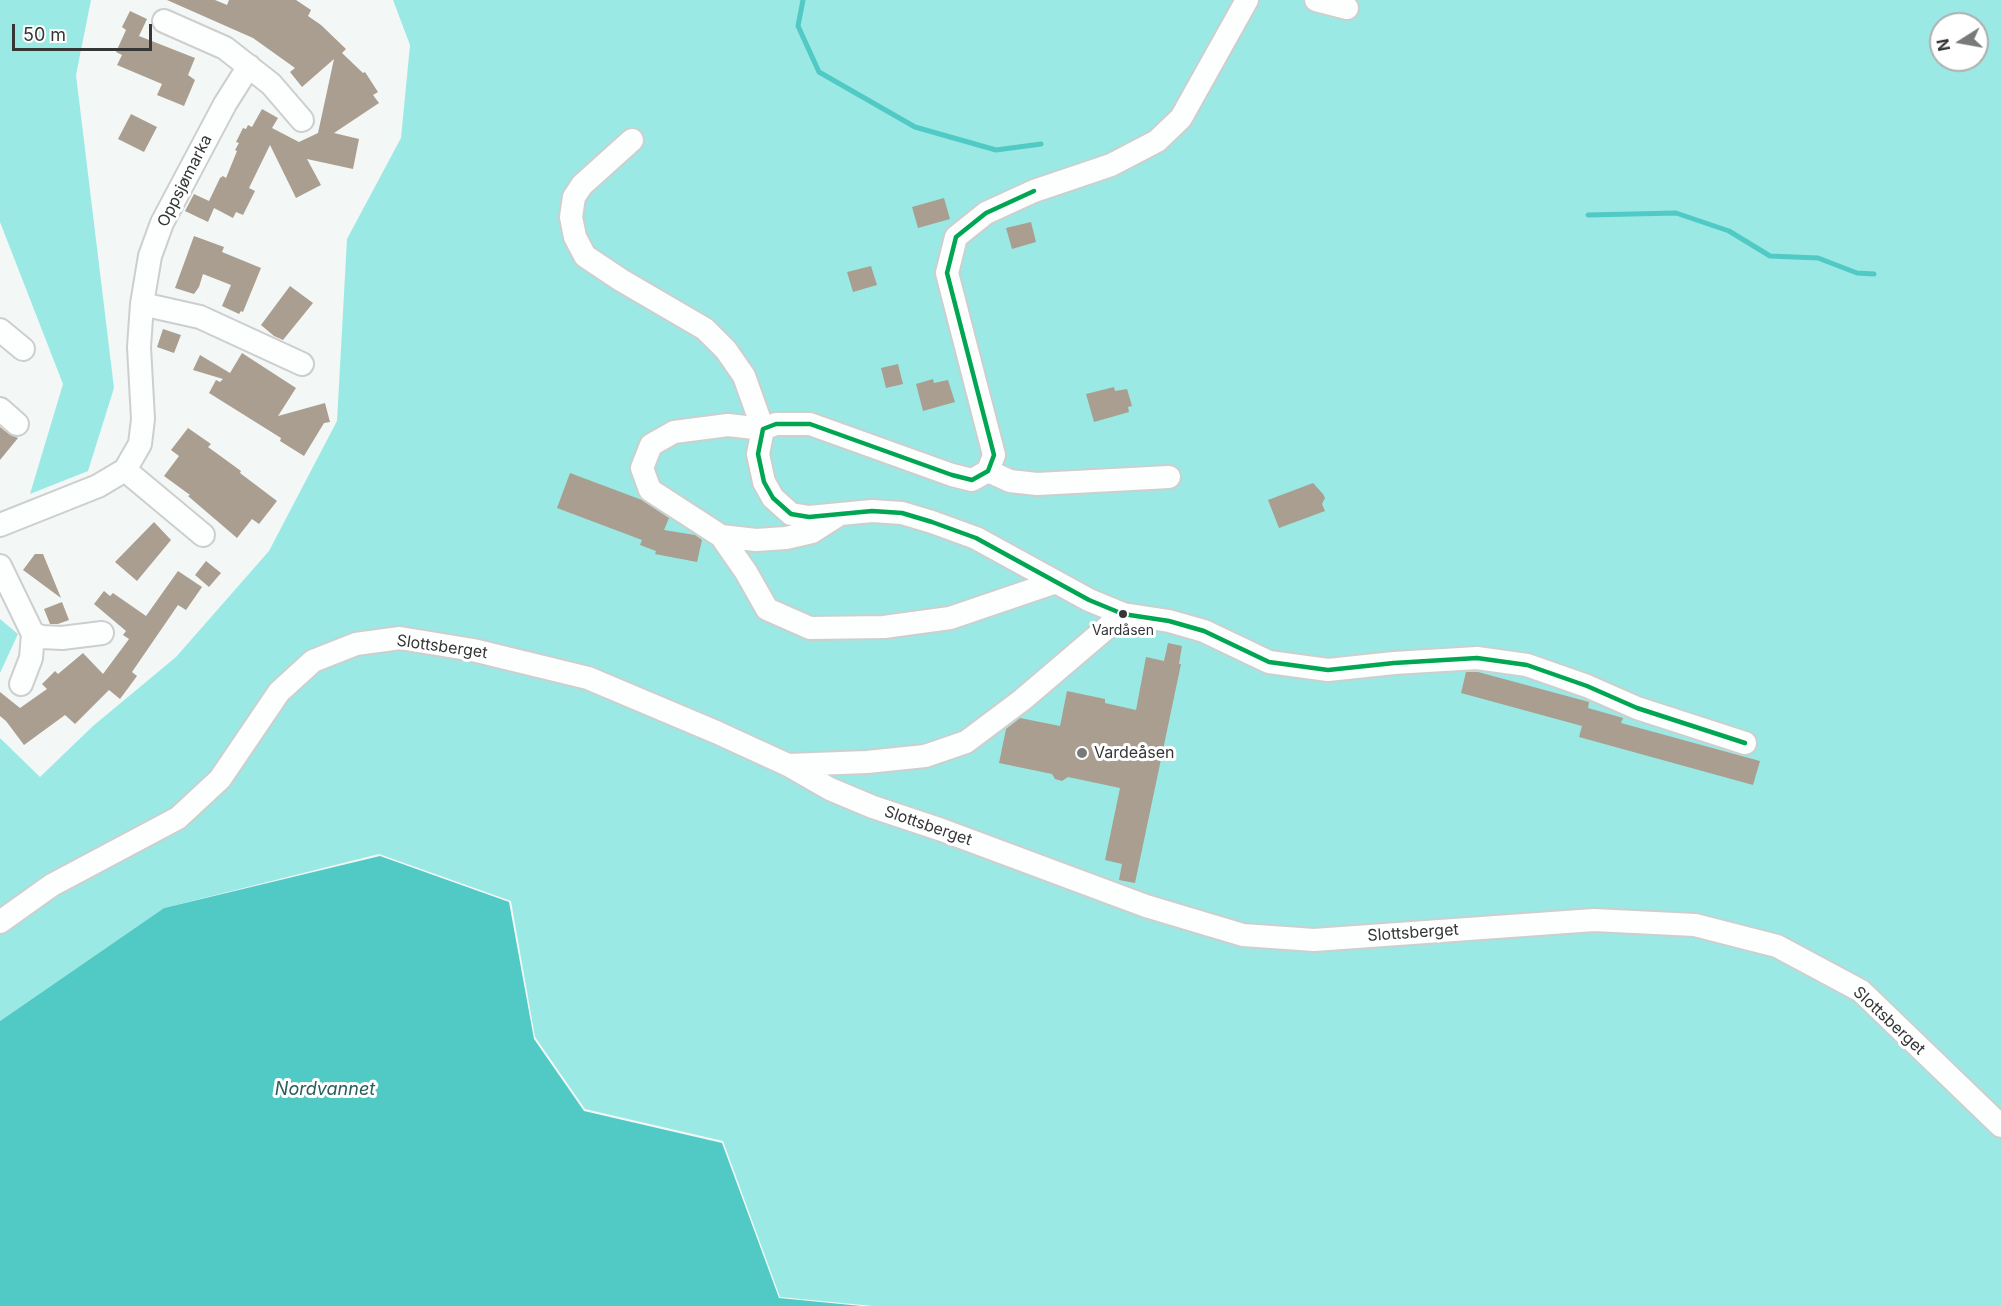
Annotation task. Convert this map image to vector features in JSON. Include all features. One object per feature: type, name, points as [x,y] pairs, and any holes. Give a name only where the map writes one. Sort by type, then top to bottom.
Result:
[{"type":"street","points":[[1056,582],[950,618],[884,627],[810,628],[766,609],[746,572],[721,536],[650,490],[642,468],[651,445],[674,432],[728,425],[763,429],[776,424],[810,424],[952,475],[972,480],[988,471],[994,455],[947,273],[956,237],[986,213],[1034,192],[1111,165],[1157,141],[1181,118],[1247,0]]},
{"type":"street","points":[[1316,0],[1347,8]]},
{"type":"street","points":[[164,21],[225,48],[271,84],[302,120]]},
{"type":"street","name":"Oppsjømarka","points":[[0,525],[98,486],[125,470],[140,444],[143,419],[139,347],[142,304],[150,256],[162,223],[225,104],[249,66]]},
{"type":"street","points":[[632,140],[582,185],[574,197],[571,216],[575,237],[585,256],[705,329],[726,350],[744,376],[763,429],[758,454],[764,482],[774,498],[791,514],[809,517],[872,511],[902,513],[932,522],[975,538],[1089,600],[1123,614],[1169,621],[1204,632],[1269,662],[1328,670],[1477,658],[1527,665],[1587,686],[1637,708],[1745,743]]},
{"type":"street","points":[[142,304],[200,317],[302,364]]},
{"type":"street","points":[[0,330],[23,349]]},
{"type":"street","points":[[0,409],[17,424]]},
{"type":"street","points":[[125,470],[203,535]]},
{"type":"street","points":[[988,471],[1010,481],[1037,484],[1169,477]]},
{"type":"street","points":[[721,536],[756,540],[786,538],[812,532],[840,514]]},
{"type":"street","points":[[0,566],[33,634],[31,658],[21,684]]},
{"type":"street","name":"Slottsberget","points":[[788,765],[867,762],[926,756],[966,742],[1022,700],[1123,614]]},
{"type":"street","points":[[33,634],[62,638],[102,633]]},
{"type":"street","name":"Slottsberget","points":[[0,922],[52,885],[178,819],[220,779],[279,692],[314,662],[356,644],[400,638],[473,650],[588,678],[716,732],[788,765],[830,789],[873,807],[942,830],[1146,906],[1243,934],[1314,940],[1594,920],[1695,925],[1777,946],[1861,991],[2001,1126]]},
{"type":"shaded area","points":[[0,0],[91,0],[76,75],[114,388],[88,471],[30,494],[63,384],[0,222]]},
{"type":"shaded area","points":[[393,0],[2001,0],[2001,1306],[873,1306],[780,1297],[723,1141],[585,1109],[535,1037],[511,901],[379,854],[164,908],[0,1021],[0,738],[40,777],[93,726],[176,657],[269,551],[337,421],[347,239],[401,138],[410,45]]},
{"type":"shaded area","points":[[0,619],[18,634],[0,673]]},
{"type":"water","name":"Nordvannet","points":[[380,856],[509,902],[534,1039],[584,1111],[722,1143],[779,1298],[861,1306],[0,1306],[0,1021],[164,908]]},
{"type":"building","points":[[167,0],[215,0],[227,5],[229,0],[296,0],[311,10],[308,16],[346,49],[342,53],[363,73],[365,72],[378,92],[373,95],[379,103],[334,133],[359,139],[353,169],[307,159],[321,185],[296,198],[270,145],[249,188],[255,191],[243,215],[236,212],[233,218],[214,208],[208,222],[185,211],[194,194],[209,201],[220,178],[223,176],[226,178],[237,151],[235,150],[239,143],[236,142],[243,128],[246,129],[248,125],[252,127],[262,109],[278,118],[272,128],[299,142],[318,133],[334,59],[302,87],[290,72],[295,68],[253,38]]},
{"type":"building","points":[[130,11],[147,19],[139,36],[195,58],[188,75],[195,80],[184,106],[157,95],[162,84],[117,65],[122,55],[116,52],[126,30],[122,27]]},
{"type":"building","points":[[131,114],[157,127],[144,152],[118,139]]},
{"type":"building","points":[[944,198],[950,219],[918,228],[912,207]]},
{"type":"building","points":[[1031,222],[1036,242],[1012,249],[1006,228]]},
{"type":"building","points":[[194,236],[224,247],[222,252],[261,268],[243,312],[239,314],[222,306],[231,285],[203,274],[194,294],[175,288]]},
{"type":"building","points":[[871,266],[877,285],[853,292],[847,272]]},
{"type":"building","points":[[290,286],[313,303],[283,340],[261,325]]},
{"type":"building","points":[[163,329],[181,335],[174,353],[157,347]]},
{"type":"building","points":[[242,353],[296,388],[278,416],[325,403],[330,422],[324,423],[304,456],[280,441],[281,438],[209,393],[216,380],[220,382],[223,379],[193,370],[200,355],[230,373]]},
{"type":"building","points":[[898,364],[903,384],[886,388],[881,368]]},
{"type":"building","points":[[933,379],[934,383],[948,380],[955,402],[923,411],[916,384]]},
{"type":"building","points":[[1114,387],[1115,391],[1127,389],[1132,406],[1128,407],[1129,412],[1094,422],[1086,394]]},
{"type":"building","points":[[0,427],[18,438],[0,460]]},
{"type":"building","points":[[188,428],[211,444],[208,447],[277,501],[259,524],[252,519],[237,538],[188,496],[190,495],[164,476],[179,456],[171,450]]},
{"type":"building","points":[[570,473],[642,500],[669,518],[664,530],[695,535],[702,540],[697,562],[655,554],[656,551],[640,545],[642,540],[557,508]]},
{"type":"building","points":[[1313,483],[1325,498],[1322,504],[1325,511],[1279,528],[1268,500]]},
{"type":"building","points":[[154,522],[171,540],[137,581],[115,562]]},
{"type":"building","points":[[35,554],[43,554],[61,598],[23,570]]},
{"type":"building","points":[[206,561],[221,573],[209,587],[195,575]]},
{"type":"building","points":[[178,571],[202,587],[186,610],[178,605],[132,672],[137,676],[120,699],[109,690],[75,724],[65,715],[24,745],[0,716],[0,692],[20,708],[47,689],[42,684],[55,671],[58,674],[83,653],[103,674],[129,639],[123,635],[126,631],[94,604],[104,591],[110,596],[113,593],[146,616]]},
{"type":"building","points":[[62,602],[69,620],[50,624],[44,609]]},
{"type":"building","name":"Vardeåsen","points":[[1168,643],[1182,646],[1179,664],[1181,664],[1135,883],[1119,880],[1122,864],[1105,860],[1120,788],[1068,777],[1062,781],[1055,779],[1052,774],[999,763],[1006,729],[1020,718],[1060,726],[1067,691],[1105,699],[1105,703],[1136,710],[1146,657],[1164,661]]},
{"type":"building","points":[[1466,672],[1478,672],[1589,702],[1588,708],[1623,718],[1621,723],[1760,761],[1753,785],[1579,737],[1582,726],[1461,693]]},
{"type":"waterway","points":[[803,0],[798,26],[819,72],[915,127],[996,150],[1041,144]]},
{"type":"waterway","points":[[1588,215],[1676,213],[1729,231],[1770,256],[1818,258],[1857,273],[1874,274]]},
{"type":"transit line","points":[[1034,191],[986,213],[956,237],[947,273],[994,455],[988,471],[972,480],[952,475],[810,424],[776,424],[763,429],[758,454],[764,482],[773,498],[791,514],[809,517],[872,511],[902,513],[932,522],[976,538],[1089,600],[1123,614],[1169,621],[1204,631],[1269,662],[1328,670],[1477,658],[1527,665],[1587,686],[1637,708],[1745,743]]},
{"type":"place","name":"Vardåsen","points":[[1123,614]]},
{"type":"place","name":"Vardeåsen","points":[[1082,753]]}]
